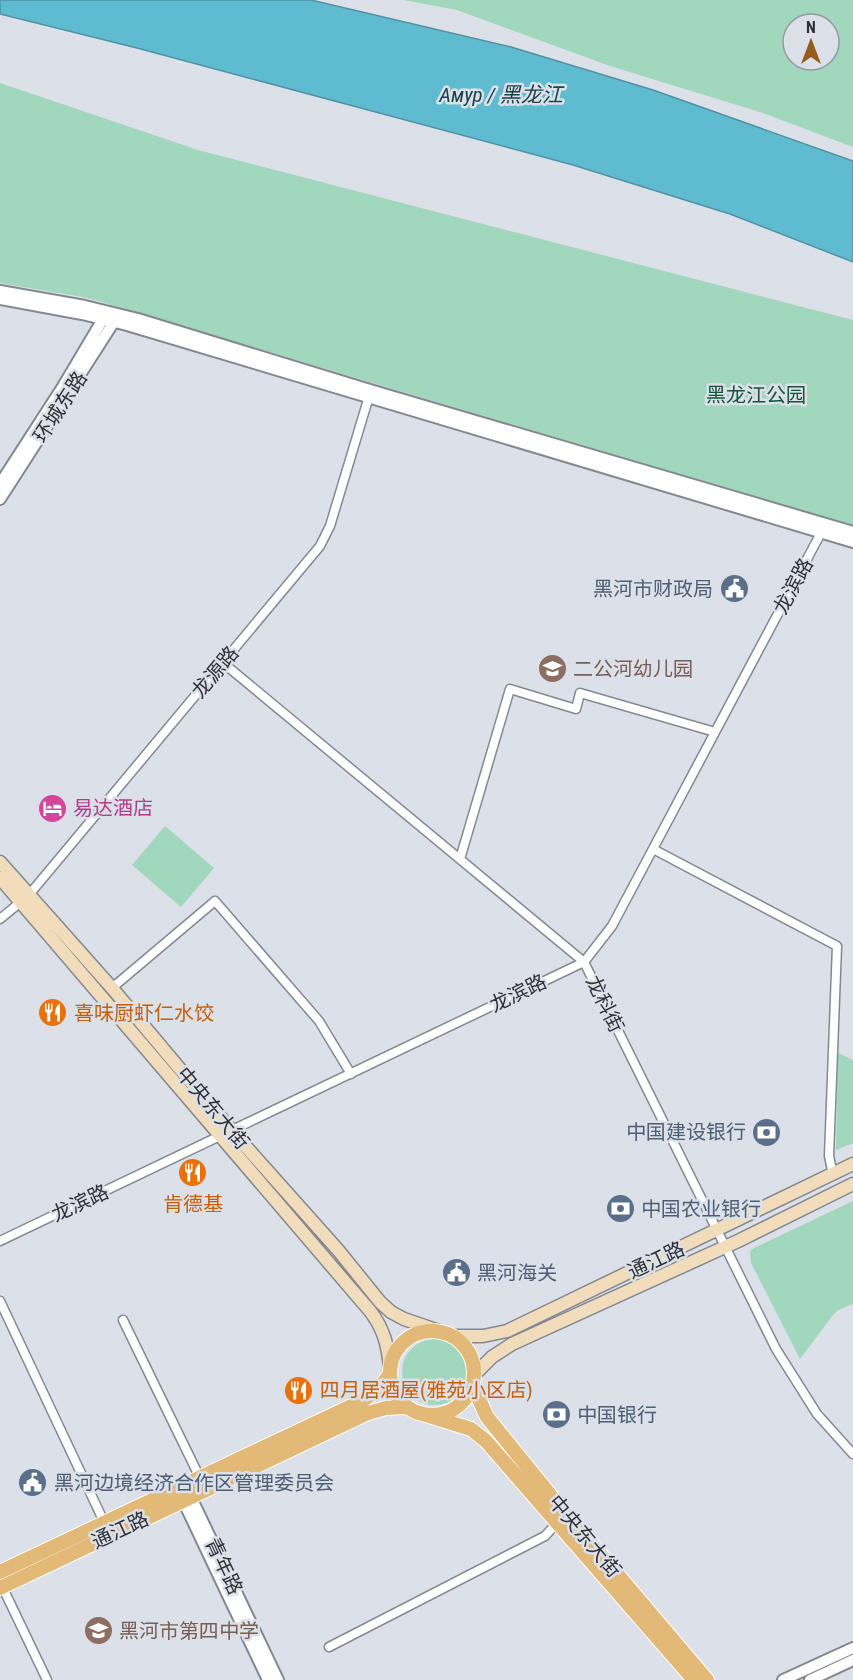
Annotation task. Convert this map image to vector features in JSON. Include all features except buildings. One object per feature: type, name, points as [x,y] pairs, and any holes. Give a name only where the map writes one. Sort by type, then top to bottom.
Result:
[{"type":"main road","name":"中央东大街","points":[[0,862],[25,899],[226,1133],[338,1250],[380,1302],[391,1312],[404,1319],[448,1334]]},
{"type":"main road","name":"中央东大街","points":[[0,878],[25,899],[112,988],[378,1321],[386,1337],[390,1371]]},
{"type":"main road","name":"通江路","points":[[448,1334],[483,1336],[507,1331],[853,1164]]},
{"type":"main road","name":"通江路","points":[[474,1380],[492,1357],[512,1344],[725,1247],[853,1184]]},
{"type":"main road","points":[[426,1415],[438,1415],[460,1406],[468,1397],[474,1380],[470,1352],[448,1334],[429,1331],[407,1339],[393,1357],[390,1371],[394,1392],[406,1407],[426,1415],[471,1429],[486,1441],[694,1680]]},
{"type":"main road","name":"通江路","points":[[0,1572],[104,1522],[184,1493],[200,1478],[362,1401],[378,1390],[390,1371]]},
{"type":"main road","name":"中央东大街","points":[[474,1380],[487,1417],[707,1680]]},
{"type":"main road","name":"通江路","points":[[1,1585],[184,1493],[368,1413],[386,1408],[406,1407]]},
{"type":"street","points":[[0,291],[111,317],[824,528],[853,532]]},
{"type":"street","points":[[0,299],[111,317]]},
{"type":"street","name":"环城东路","points":[[0,484],[111,317]]},
{"type":"street","name":"环城东路","points":[[0,499],[111,317]]},
{"type":"street","name":"龙源路","points":[[0,918],[25,899],[320,546],[330,526],[369,394]]},
{"type":"street","points":[[824,528],[853,542]]},
{"type":"street","name":"龙滨路","points":[[0,1241],[584,962],[612,926],[824,528]]},
{"type":"street","name":"龙科街","points":[[222,662],[584,962],[776,1349],[817,1414],[853,1454]]},
{"type":"street","points":[[460,859],[510,689],[576,709],[580,693],[715,732]]},
{"type":"street","points":[[653,849],[837,946],[829,1156],[833,1175]]},
{"type":"street","points":[[112,988],[215,901],[319,1021],[351,1074]]},
{"type":"street","points":[[0,1301],[104,1522]]},
{"type":"street","points":[[123,1320],[200,1478]]},
{"type":"street","name":"青年路","points":[[184,1493],[268,1680]]},
{"type":"street","name":"青年路","points":[[184,1493],[278,1680]]},
{"type":"street","points":[[329,1647],[545,1536],[557,1522]]},
{"type":"street","points":[[1,1585],[47,1680]]},
{"type":"street","points":[[783,1680],[853,1648]]},
{"type":"street","points":[[810,1680],[853,1660]]},
{"type":"green space","points":[[404,0],[853,0],[853,147],[763,113],[610,66],[457,10]]},
{"type":"green space","name":"黑龙江公园","points":[[0,83],[198,150],[853,320],[853,526],[88,298],[0,283]]},
{"type":"green space","points":[[165,826],[214,868],[181,907],[132,865]]},
{"type":"green space","points":[[838,1053],[853,1060],[853,1143],[836,1150]]},
{"type":"green space","points":[[853,1201],[853,1304],[838,1310],[833,1315],[800,1359],[751,1263],[750,1251]]},
{"type":"green space","points":[[429,1339],[441,1339],[453,1344],[463,1354],[468,1372],[466,1385],[453,1400],[441,1405],[429,1405],[417,1400],[407,1390],[402,1378],[402,1366],[407,1354],[417,1344]]},
{"type":"water","name":"Амур / 黑龙江","points":[[0,0],[311,0],[511,47],[653,90],[853,161],[853,262],[730,214],[573,165],[137,48],[0,14]]},
{"type":"place","name":"黑河市财政局","points":[[734,589]]},
{"type":"place","name":"二公河幼儿园","points":[[552,669]]},
{"type":"place","name":"易达酒店","points":[[52,808]]},
{"type":"place","name":"喜味厨虾仁水饺","points":[[53,1013]]},
{"type":"place","name":"中国建设银行","points":[[767,1132]]},
{"type":"place","name":"肯德基","points":[[193,1173]]},
{"type":"place","name":"中国农业银行","points":[[620,1209]]},
{"type":"place","name":"黑河海关","points":[[456,1273]]},
{"type":"place","name":"四月居酒屋(雅苑小区店)","points":[[299,1390]]},
{"type":"place","name":"中国银行","points":[[556,1415]]},
{"type":"place","name":"黑河边境经济合作区管理委员会","points":[[33,1483]]},
{"type":"place","name":"黑河市第四中学","points":[[98,1631]]}]
